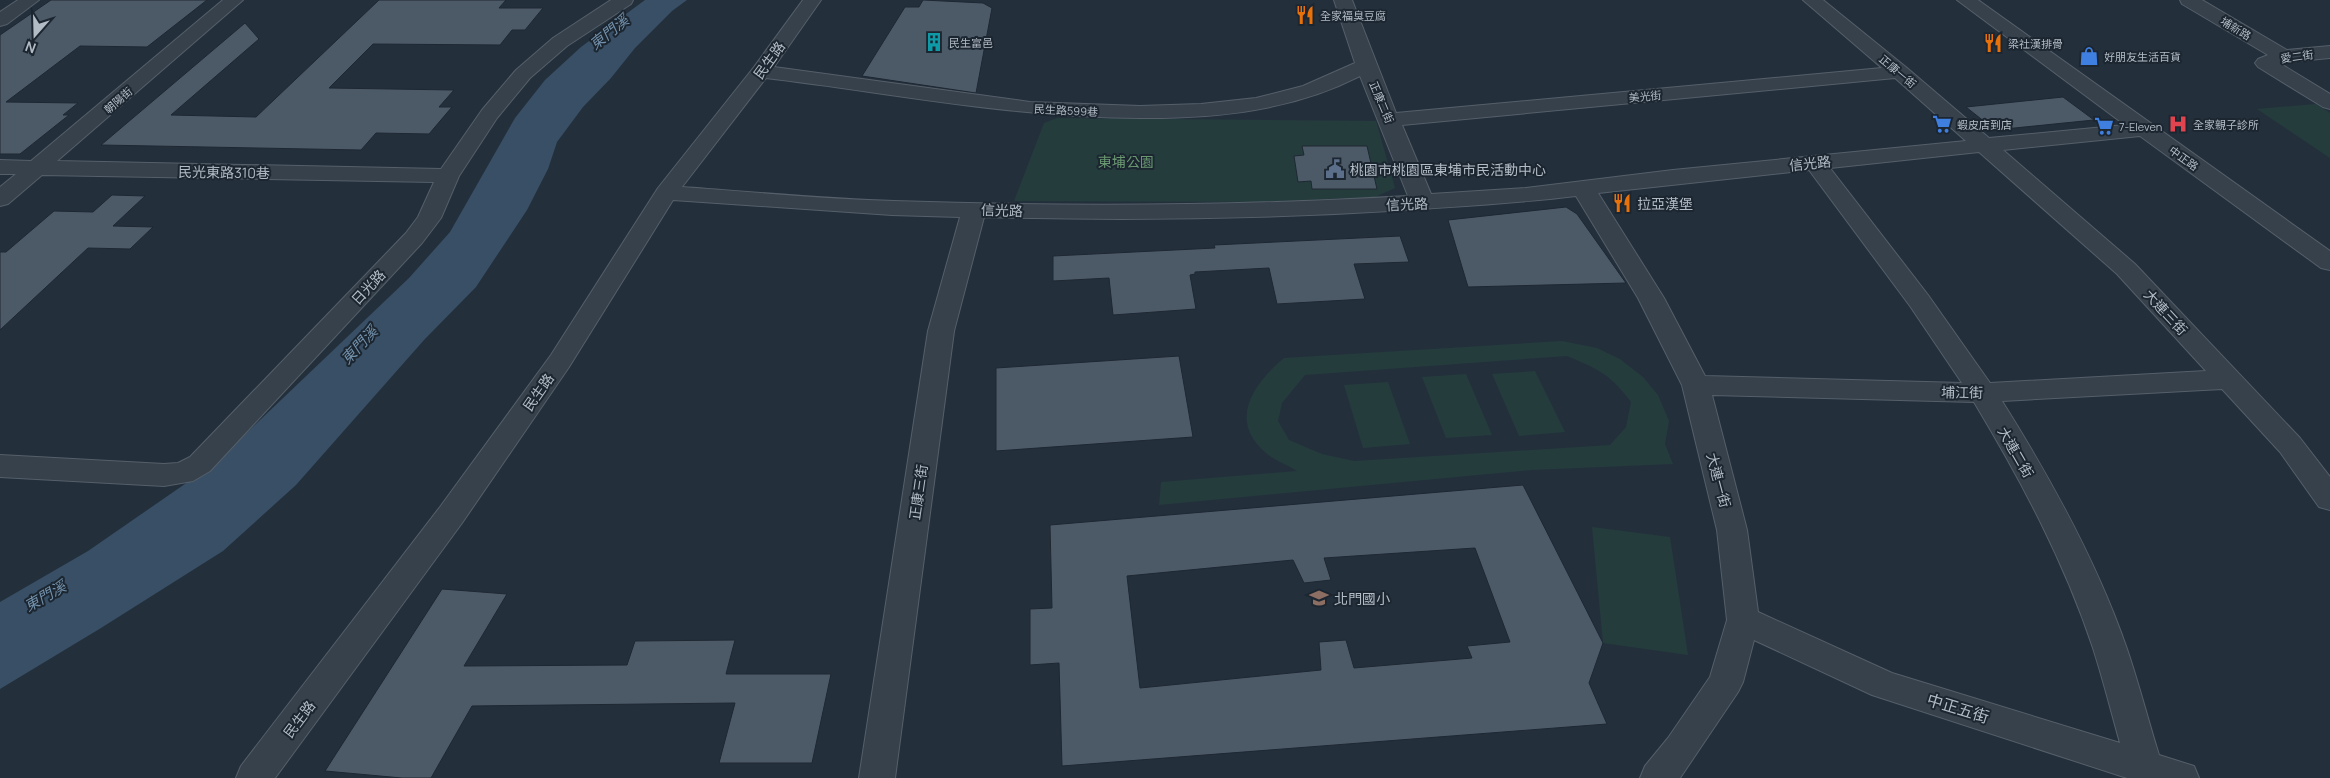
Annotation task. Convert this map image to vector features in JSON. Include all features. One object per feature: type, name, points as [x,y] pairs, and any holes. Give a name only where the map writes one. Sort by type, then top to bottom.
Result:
[{"type":"street","points":[[0,20],[30,0]]},
{"type":"street","name":"朝陽街","points":[[0,199],[234,0]]},
{"type":"street","name":"日光路","points":[[0,466],[164,475],[183,473],[200,464],[414,238],[429,218],[448,176],[489,114],[523,74],[560,42],[624,0]]},
{"type":"street","name":"民生路","points":[[254,778],[422,556],[560,361],[666,193],[761,71],[812,0]]},
{"type":"street","name":"正康二街","points":[[1343,0],[1366,66],[1423,203]]},
{"type":"street","name":"正康一街","points":[[1812,0],[1900,72],[1982,145]]},
{"type":"street","name":"中正路","points":[[1966,0],[2330,263]]},
{"type":"street","name":"埔新路","points":[[2189,0],[2274,60],[2330,103]]},
{"type":"street","name":"愛二街","points":[[2274,60],[2330,52]]},
{"type":"street","name":"民生路599巷","points":[[761,71],[1031,108],[1077,111],[1169,112],[1214,111],[1285,99],[1324,85],[1366,66]]},
{"type":"street","name":"美光街","points":[[1390,120],[1900,72]]},
{"type":"street","name":"信光路","points":[[666,193],[892,208],[1157,213],[1423,203],[2145,130]]},
{"type":"street","name":"大連三街","points":[[1982,145],[2126,269],[2290,446],[2330,499]]},
{"type":"street","name":"大連二街","points":[[1815,162],[1900,276],[1982,393],[2023,461],[2067,546],[2109,648],[2145,772]]},
{"type":"street","name":"民光東路310巷","points":[[0,167],[448,176]]},
{"type":"street","name":"大連一街","points":[[1583,188],[1651,298],[1696,385],[1732,530],[1743,620],[1726,682],[1681,749],[1658,778]]},
{"type":"street","name":"正康三街","points":[[877,778],[941,331],[974,209]]},
{"type":"street","name":"埔江街","points":[[1696,385],[1982,393],[2228,380]]},
{"type":"street","name":"中正五街","points":[[1743,620],[1884,685],[2145,772],[2181,778]]},
{"type":"green space","points":[[2316,104],[2330,113],[2330,158],[2257,109]]},
{"type":"green space","name":"東埔公園","points":[[1057,118],[1376,121],[1395,188],[1375,197],[1260,202],[1014,201],[1044,123]]},
{"type":"green space","points":[[1562,341],[1597,348],[1620,359],[1643,377],[1658,395],[1669,421],[1665,444],[1673,464],[1531,470],[1159,505],[1161,482],[1297,471],[1267,454],[1255,441],[1248,429],[1249,403],[1254,391],[1284,358]],"holes":[[[1567,356],[1603,373],[1631,402],[1626,427],[1610,445],[1354,461],[1322,454],[1289,440],[1278,421],[1282,403],[1305,375]]]},
{"type":"green space","points":[[1535,371],[1565,432],[1519,436],[1492,374]]},
{"type":"green space","points":[[1466,374],[1492,435],[1446,438],[1422,377]]},
{"type":"green space","points":[[1388,382],[1410,444],[1363,448],[1344,385]]},
{"type":"green space","points":[[1592,527],[1670,537],[1688,655],[1603,643]]},
{"type":"water","name":"東門溪","points":[[645,0],[687,0],[672,11],[635,48],[611,78],[583,107],[557,142],[548,169],[527,210],[476,287],[424,340],[296,485],[223,551],[0,689],[0,602],[88,551],[195,477],[238,441],[409,278],[450,232],[515,118],[545,80],[581,47]]},
{"type":"building","points":[[51,0],[207,0],[147,47],[80,46],[6,102],[78,103],[63,115],[69,115],[20,154],[0,154],[0,35]]},
{"type":"building","points":[[379,0],[506,0],[499,8],[543,8],[525,30],[512,30],[500,45],[373,44],[329,88],[454,90],[439,107],[452,107],[429,134],[376,133],[361,150],[101,145],[245,23],[259,39],[171,115],[256,117]]},
{"type":"building","name":"民生富邑","points":[[923,0],[983,3],[992,8],[976,93],[862,76],[905,7],[919,7]]},
{"type":"building","points":[[2063,97],[2094,120],[1995,130],[1966,107]]},
{"type":"building","name":"桃園市桃園區東埔市民活動中心","points":[[1302,146],[1367,146],[1377,189],[1312,189],[1311,181],[1298,182],[1294,156],[1304,155]]},
{"type":"building","points":[[112,195],[145,196],[113,226],[153,227],[130,249],[88,248],[0,330],[0,252],[6,252],[54,211],[93,212]]},
{"type":"building","points":[[1566,207],[1577,214],[1626,283],[1468,287],[1448,220]]},
{"type":"building","points":[[1400,236],[1409,262],[1354,264],[1365,299],[1277,304],[1269,268],[1195,272],[1195,274],[1190,275],[1196,309],[1113,315],[1109,278],[1053,281],[1053,256],[1215,248],[1214,245]]},
{"type":"building","points":[[1179,356],[1193,437],[996,451],[996,368]]},
{"type":"building","points":[[1523,485],[1603,643],[1589,683],[1607,724],[1062,766],[1059,663],[1030,665],[1030,609],[1052,608],[1050,525]],"holes":[[[1475,548],[1510,642],[1467,646],[1472,658],[1354,668],[1346,640],[1319,642],[1321,670],[1140,688],[1127,576],[1293,560],[1304,583],[1331,580],[1324,558]]]},
{"type":"building","points":[[442,589],[507,594],[464,666],[627,665],[635,641],[735,640],[726,674],[831,674],[812,763],[719,763],[735,703],[472,706],[431,778],[402,778],[325,771]]},
{"type":"place","name":"全家福臭豆腐","points":[[1305,15]]},
{"type":"place","name":"民生富邑","points":[[934,42]]},
{"type":"place","name":"梁社漢排骨","points":[[1993,43]]},
{"type":"place","name":"好朋友生活百貨","points":[[2089,56]]},
{"type":"place","name":"蝦皮店到店","points":[[1942,124]]},
{"type":"place","name":"全家親子診所","points":[[2178,124]]},
{"type":"place","name":"7-Eleven","points":[[2104,126]]},
{"type":"place","name":"桃園市桃園區東埔市民活動中心","points":[[1335,169]]},
{"type":"place","name":"拉亞漢堡","points":[[1622,203]]},
{"type":"place","name":"北門國小","points":[[1319,598]]}]
